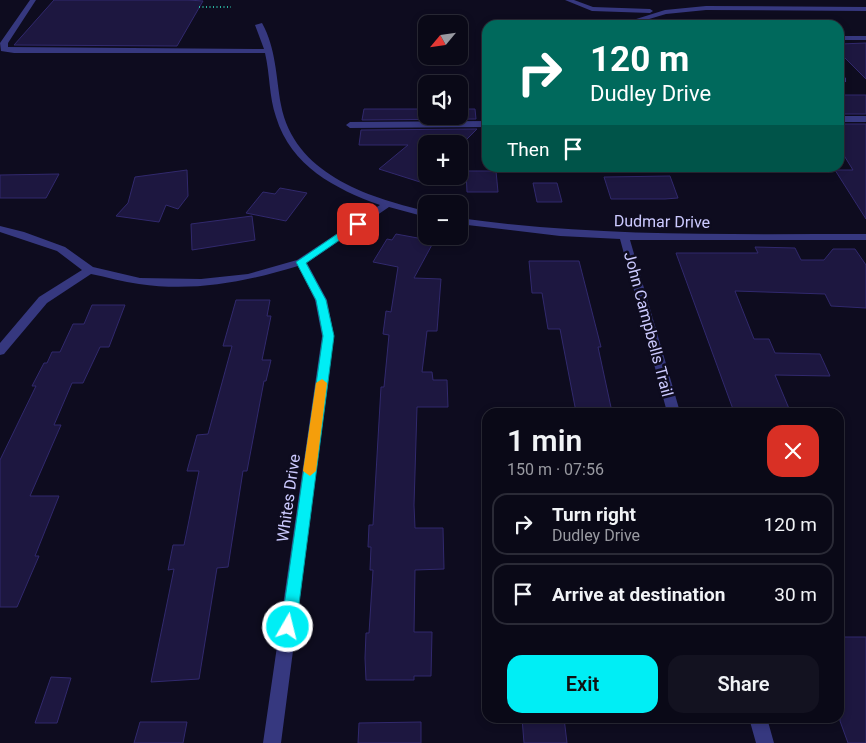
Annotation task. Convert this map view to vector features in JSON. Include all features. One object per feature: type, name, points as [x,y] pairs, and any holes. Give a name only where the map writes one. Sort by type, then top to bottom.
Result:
[{"type":"street","points":[[33,0],[4,43],[4,49],[14,51],[269,51]]},
{"type":"street","points":[[568,0],[592,9],[665,12],[715,8],[863,9]]},
{"type":"street","points":[[707,0],[715,8]]},
{"type":"street","points":[[742,0],[749,8]]},
{"type":"street","points":[[848,0],[863,9]]},
{"type":"street","points":[[638,20],[665,12]]},
{"type":"street","points":[[259,26],[268,41],[280,118],[294,150],[326,178],[386,205],[418,212]]},
{"type":"street","points":[[844,38],[866,38]]},
{"type":"street","points":[[844,119],[866,120]]},
{"type":"street","points":[[350,125],[482,124]]},
{"type":"street","points":[[0,229],[20,234],[61,250],[89,270],[140,281],[201,283],[249,276],[301,262],[386,205]]},
{"type":"street","name":"Dudmar Drive","points":[[468,223],[517,231],[624,236],[866,237]]},
{"type":"street","name":"John Campbells Trail","points":[[624,236],[672,408]]},
{"type":"street","name":"Whites Drive","points":[[272,743],[328,336],[321,300],[301,262]]},
{"type":"street","points":[[0,351],[43,300],[89,270]]},
{"type":"street","points":[[759,723],[765,743]]},
{"type":"path","points":[[199,7],[231,7]]},
{"type":"building","points":[[54,0],[203,1],[177,46],[14,45]]},
{"type":"building","points":[[866,43],[866,79],[844,57],[844,44]]},
{"type":"building","points":[[844,95],[866,95],[866,114],[844,114]]},
{"type":"building","points":[[364,109],[418,109],[418,120],[362,120]]},
{"type":"building","points":[[468,109],[475,109],[476,119],[468,119]]},
{"type":"building","points":[[844,124],[866,124],[866,219],[836,172],[853,170],[844,155]]},
{"type":"building","points":[[477,129],[468,138],[468,135],[418,135],[418,181],[379,169],[408,145],[359,145],[361,130]]},
{"type":"building","points":[[187,170],[188,196],[178,209],[166,205],[159,222],[116,216],[128,203],[135,177]]},
{"type":"building","points":[[468,171],[496,172],[498,192],[467,192]]},
{"type":"building","points":[[59,174],[46,198],[0,198],[0,175]]},
{"type":"building","points":[[670,176],[678,198],[611,199],[604,177]]},
{"type":"building","points":[[533,183],[557,183],[562,202],[537,202]]},
{"type":"building","points":[[280,188],[307,193],[286,221],[246,213],[263,192],[275,194]]},
{"type":"building","points":[[252,216],[255,240],[192,250],[191,224]]},
{"type":"building","points":[[396,234],[418,238],[418,245],[432,245],[414,278],[441,279],[437,331],[427,331],[422,372],[432,372],[433,380],[447,380],[448,407],[417,407],[414,505],[415,528],[443,528],[444,569],[415,570],[414,632],[432,632],[431,676],[414,676],[414,680],[366,680],[366,633],[369,633],[373,570],[370,570],[371,547],[368,547],[369,525],[373,525],[381,387],[384,387],[389,335],[383,334],[386,311],[391,312],[398,267],[373,262],[387,239],[392,240]]},
{"type":"building","points":[[755,247],[795,248],[801,260],[824,260],[833,249],[855,249],[866,265],[866,308],[831,306],[825,294],[735,291],[754,339],[769,339],[775,353],[820,354],[830,376],[775,375],[789,408],[733,408],[676,253],[758,253]]},
{"type":"building","points":[[529,261],[579,261],[601,347],[598,347],[611,408],[575,408],[560,329],[548,329],[542,293],[532,293]]},
{"type":"building","points":[[236,300],[270,300],[267,316],[271,316],[262,360],[271,360],[266,381],[264,381],[247,471],[243,471],[228,567],[217,568],[199,679],[151,682],[174,569],[168,570],[173,545],[184,545],[199,471],[187,471],[197,435],[208,434],[232,346],[223,346]]},
{"type":"building","points":[[92,305],[125,305],[109,347],[100,347],[83,383],[72,383],[54,425],[61,425],[30,496],[59,496],[35,556],[39,556],[17,607],[0,607],[0,460],[36,386],[32,386],[44,363],[47,363],[52,352],[60,352],[73,324],[84,324]]},
{"type":"building","points":[[844,637],[866,637],[866,743],[848,743],[841,723],[844,723]]},
{"type":"building","points":[[51,677],[71,678],[57,723],[35,723]]},
{"type":"building","points":[[140,722],[187,722],[183,743],[134,743]]},
{"type":"building","points":[[421,722],[421,743],[358,743],[359,723]]},
{"type":"building","points":[[522,723],[565,723],[567,743],[524,743]]},
{"type":"slow traffic","points":[[310,471],[322,383]]},
{"type":"route","points":[[288,627],[328,336],[321,300],[301,262],[358,224]]}]
